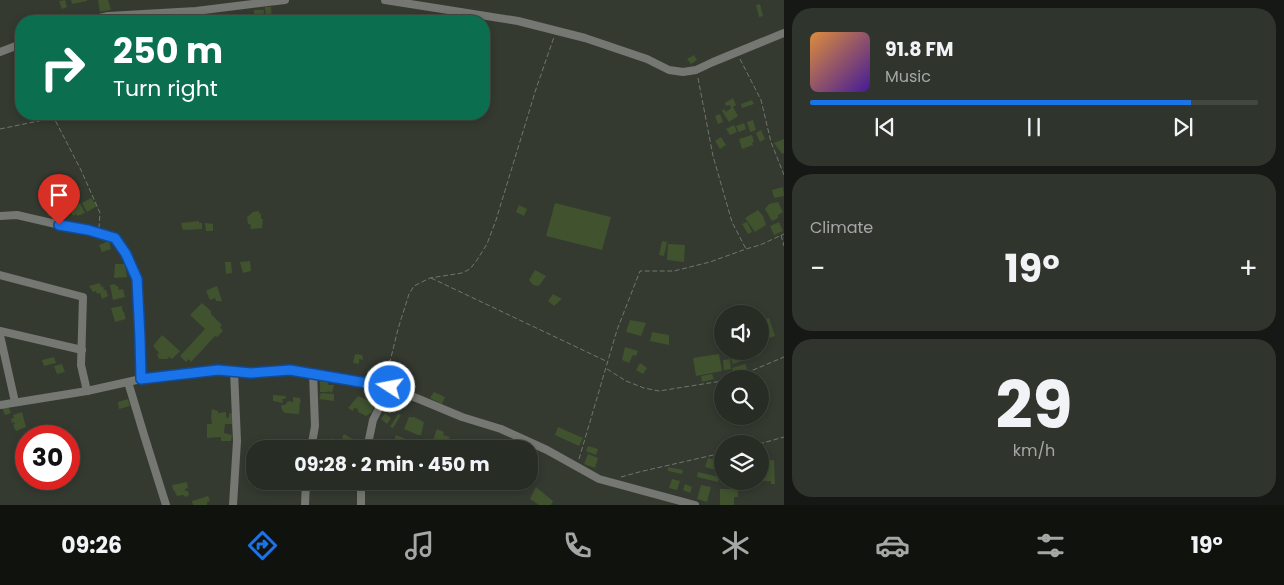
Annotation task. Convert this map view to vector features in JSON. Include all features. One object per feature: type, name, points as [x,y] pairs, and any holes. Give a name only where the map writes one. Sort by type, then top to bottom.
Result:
[{"type":"street","points":[[126,15],[196,11],[284,0]]},
{"type":"street","points":[[385,0],[480,15]]},
{"type":"street","points":[[490,17],[518,21],[585,38],[647,59],[669,70],[683,72],[696,70],[784,32]]},
{"type":"street","points":[[0,52],[15,46]]},
{"type":"street","points":[[0,216],[17,215],[88,230],[115,238],[126,254],[136,276],[141,379]]},
{"type":"street","points":[[0,275],[83,297],[81,365],[87,391]]},
{"type":"street","points":[[16,402],[0,333],[82,350]]},
{"type":"street","points":[[0,405],[87,391],[141,379],[218,370],[251,373],[290,370],[313,373],[387,387],[548,450],[599,479],[695,505]]},
{"type":"street","points":[[233,505],[237,441],[234,372]]},
{"type":"street","points":[[313,373],[315,426],[313,440]]},
{"type":"street","points":[[128,382],[166,505]]},
{"type":"street","points":[[369,440],[373,420],[387,387]]},
{"type":"street","points":[[305,505],[306,490]]},
{"type":"street","points":[[361,490],[361,505]]},
{"type":"path","points":[[387,387],[398,329],[409,294],[414,286],[430,278],[462,273],[470,269],[478,260],[487,244],[556,31]]},
{"type":"path","points":[[737,52],[761,100],[771,142],[784,175]]},
{"type":"path","points":[[696,70],[714,156],[732,222],[746,249]]},
{"type":"path","points":[[0,129],[44,120]]},
{"type":"path","points":[[55,120],[81,170],[100,213],[98,234]]},
{"type":"path","points":[[576,467],[617,330],[640,271],[674,270],[710,262],[760,245],[784,234]]},
{"type":"path","points":[[781,235],[784,246]]},
{"type":"path","points":[[430,278],[608,362]]},
{"type":"path","points":[[753,370],[784,357]]},
{"type":"path","points":[[606,368],[635,385],[659,391],[714,382]]},
{"type":"path","points":[[769,442],[784,438]]},
{"type":"path","points":[[609,482],[639,472],[714,455]]},
{"type":"building","points":[[65,0],[67,7],[62,9],[59,1]]},
{"type":"building","points":[[71,0],[87,0],[87,1],[72,4]]},
{"type":"building","points":[[98,0],[108,0],[111,10],[100,12]]},
{"type":"building","points":[[760,4],[763,16],[759,17],[756,5]]},
{"type":"building","points":[[265,7],[271,7],[272,15],[266,15]]},
{"type":"building","points":[[254,10],[264,10],[264,15],[254,15]]},
{"type":"building","points":[[694,55],[697,60],[691,64],[687,59]]},
{"type":"building","points":[[733,98],[736,105],[733,107],[738,116],[729,122],[722,111],[724,109],[726,112],[731,108],[730,105],[726,106],[725,103]]},
{"type":"building","points":[[752,100],[754,104],[742,108],[741,104]]},
{"type":"building","points":[[720,114],[723,122],[718,124],[715,116]]},
{"type":"building","points":[[753,120],[756,130],[750,132],[747,122]]},
{"type":"building","points":[[744,123],[746,129],[739,132],[736,126]]},
{"type":"building","points":[[734,125],[737,132],[730,135],[726,129]]},
{"type":"building","points":[[761,130],[765,139],[760,142],[756,133]]},
{"type":"building","points":[[752,135],[753,145],[742,149],[739,139]]},
{"type":"building","points":[[721,137],[726,145],[720,149],[715,141]]},
{"type":"building","points":[[784,139],[784,153],[782,154],[774,143]]},
{"type":"building","points":[[783,187],[784,196],[774,198],[772,190]]},
{"type":"building","points":[[91,198],[97,206],[87,212],[82,203]]},
{"type":"building","points":[[59,202],[61,212],[58,213],[59,216],[48,216],[46,205]]},
{"type":"building","points":[[778,202],[783,212],[772,221],[765,209],[769,204]]},
{"type":"building","points":[[80,203],[85,213],[73,216],[71,208]]},
{"type":"building","points":[[555,203],[611,217],[602,250],[546,236]]},
{"type":"building","points":[[519,205],[527,209],[524,216],[516,212]]},
{"type":"building","points":[[758,210],[763,216],[766,225],[755,232],[745,218]]},
{"type":"building","points":[[259,211],[261,219],[263,219],[262,228],[250,229],[247,217],[253,212]]},
{"type":"building","points":[[199,221],[199,223],[202,223],[202,229],[183,230],[181,223]]},
{"type":"building","points":[[747,222],[752,232],[748,234],[742,224]]},
{"type":"building","points":[[779,222],[783,231],[774,235],[770,226]]},
{"type":"building","points":[[205,223],[213,224],[213,231],[206,231]]},
{"type":"building","points":[[109,241],[111,249],[102,252],[99,245]]},
{"type":"building","points":[[662,241],[667,242],[664,256],[659,255]]},
{"type":"building","points":[[668,244],[685,245],[684,262],[667,260]]},
{"type":"building","points":[[250,261],[251,271],[243,273],[240,262]]},
{"type":"building","points":[[225,262],[231,262],[232,273],[226,274]]},
{"type":"building","points":[[115,264],[125,264],[127,277],[114,278]]},
{"type":"building","points":[[535,270],[546,276],[539,286],[533,285],[529,280]]},
{"type":"building","points":[[100,283],[108,296],[102,299],[100,293],[93,292],[89,286]]},
{"type":"building","points":[[115,284],[119,290],[123,289],[125,297],[113,300],[110,285]]},
{"type":"building","points":[[217,286],[222,301],[216,301],[215,298],[210,300],[206,291]]},
{"type":"building","points":[[553,294],[562,299],[554,306],[548,301]]},
{"type":"building","points":[[202,303],[222,325],[220,327],[223,331],[217,337],[215,336],[191,362],[189,359],[186,362],[180,356],[205,329],[190,315]]},
{"type":"building","points":[[122,306],[126,319],[115,322],[111,308]]},
{"type":"building","points":[[769,318],[775,336],[769,338]]},
{"type":"building","points":[[630,320],[646,323],[641,336],[626,332]]},
{"type":"building","points":[[652,332],[669,335],[669,345],[650,341]]},
{"type":"building","points":[[162,335],[180,351],[172,359],[169,357],[167,359],[159,359],[157,355],[159,353],[153,346]]},
{"type":"building","points":[[625,347],[638,351],[636,356],[633,355],[629,363],[622,360]]},
{"type":"building","points":[[355,354],[362,355],[363,360],[359,359],[359,364],[353,363]]},
{"type":"building","points":[[714,355],[714,360],[720,360],[722,370],[714,370],[714,373],[696,376],[693,358]]},
{"type":"building","points":[[54,357],[56,363],[44,366],[42,360]]},
{"type":"building","points":[[723,360],[730,360],[731,369],[724,370]]},
{"type":"building","points":[[732,360],[744,360],[733,364]]},
{"type":"building","points":[[640,363],[647,368],[643,374],[636,370]]},
{"type":"building","points":[[62,364],[65,372],[57,374],[54,366]]},
{"type":"building","points":[[745,364],[747,369],[733,370],[732,368]]},
{"type":"building","points":[[712,374],[714,379],[702,382],[701,376]]},
{"type":"building","points":[[320,379],[328,379],[328,385],[334,385],[332,393],[328,391],[320,392]]},
{"type":"building","points":[[434,392],[445,397],[442,404],[430,398]]},
{"type":"building","points":[[321,393],[334,394],[334,401],[319,399]]},
{"type":"building","points":[[273,395],[286,396],[285,399],[282,399],[283,403],[273,401]]},
{"type":"building","points":[[358,396],[370,401],[369,403],[374,405],[372,412],[366,416],[358,412],[358,409],[354,408],[353,411],[348,408]]},
{"type":"building","points":[[293,397],[300,398],[299,414],[285,413],[282,410],[281,405],[285,405],[288,401],[293,402]]},
{"type":"building","points":[[128,399],[130,406],[119,409],[118,402]]},
{"type":"building","points":[[8,406],[11,413],[5,415],[2,408]]},
{"type":"building","points":[[212,409],[218,411],[218,413],[226,412],[226,417],[229,418],[229,413],[234,414],[236,433],[233,433],[232,424],[225,424],[224,433],[232,435],[231,441],[221,441],[221,437],[207,438],[207,424],[212,424]]},
{"type":"building","points":[[22,412],[25,425],[15,425],[15,429],[13,425],[15,424],[14,422],[12,423],[11,419],[14,418],[13,415]]},
{"type":"building","points":[[385,413],[391,418],[387,424],[381,419]]},
{"type":"building","points":[[398,414],[401,415],[393,428],[390,427]]},
{"type":"building","points":[[409,417],[414,417],[424,422],[421,435],[404,429]]},
{"type":"building","points":[[558,427],[583,438],[579,446],[555,435]]},
{"type":"building","points":[[437,429],[444,432],[443,435],[450,437],[448,440],[433,440]]},
{"type":"building","points":[[344,434],[354,440],[345,440],[342,438]]},
{"type":"building","points":[[396,435],[408,440],[394,440]]},
{"type":"building","points":[[588,446],[598,449],[596,455],[586,451]]},
{"type":"building","points":[[588,454],[598,458],[595,468],[584,464]]},
{"type":"building","points":[[708,458],[714,460],[714,469],[705,467]]},
{"type":"building","points":[[769,460],[774,460],[775,484],[771,484],[771,481],[769,481]]},
{"type":"building","points":[[668,467],[683,470],[682,474],[668,471]]},
{"type":"building","points":[[698,472],[714,476],[714,481],[697,477]]},
{"type":"building","points":[[672,479],[680,481],[677,490],[669,488]]},
{"type":"building","points":[[187,482],[188,488],[185,491],[188,491],[189,495],[186,497],[183,495],[177,496],[172,485]]},
{"type":"building","points":[[685,484],[692,487],[690,493],[683,490]]},
{"type":"building","points":[[701,485],[711,487],[707,502],[697,499]]},
{"type":"building","points":[[538,489],[553,501],[551,505],[539,505],[530,499],[534,490]]},
{"type":"building","points":[[720,490],[738,490],[738,497],[734,497],[734,505],[720,505]]},
{"type":"building","points":[[208,496],[210,501],[207,502],[207,505],[193,505],[192,501]]},
{"type":"route","points":[[59,225],[88,230],[115,238],[126,254],[137,279],[141,379],[218,370],[251,373],[290,370],[390,387]]}]
